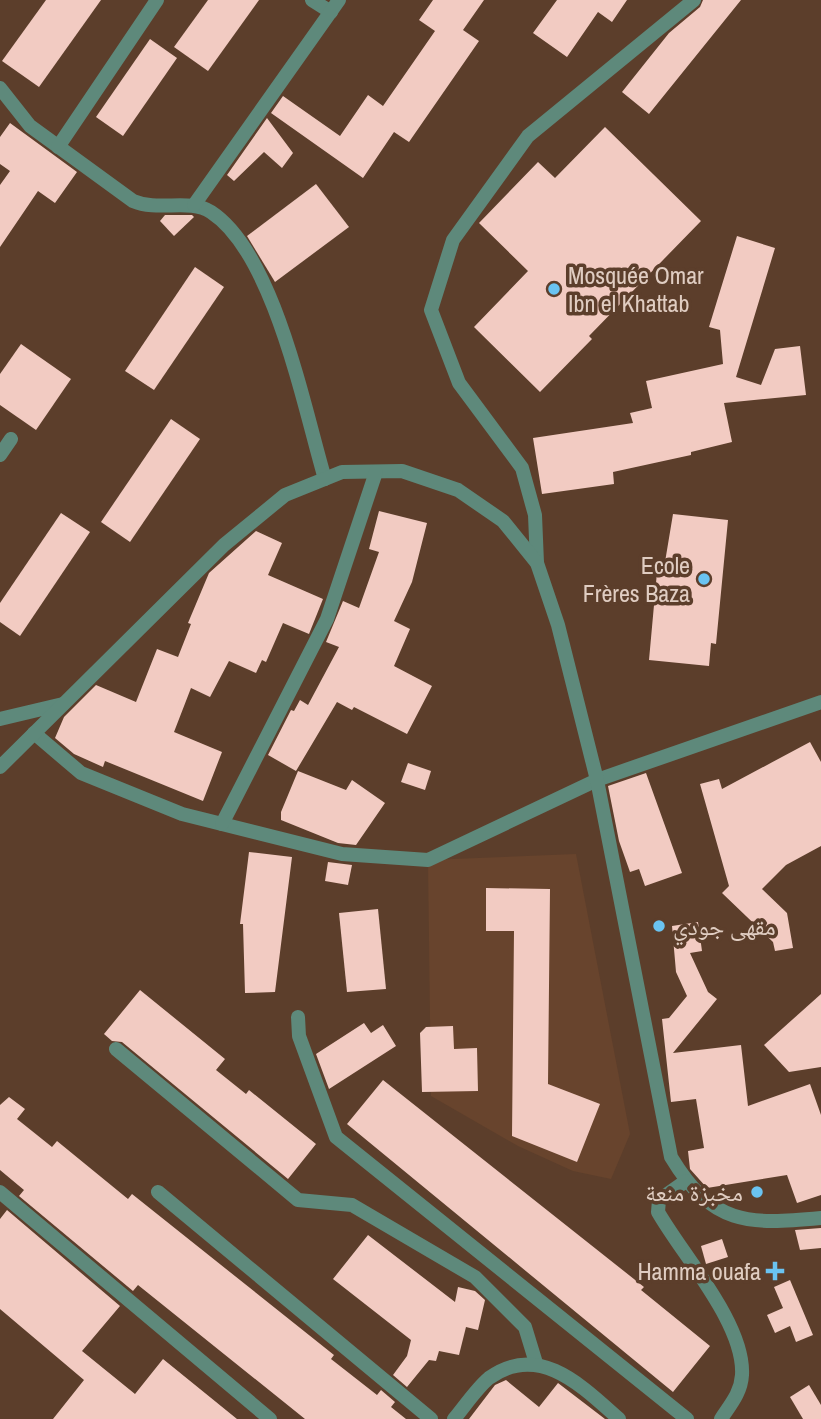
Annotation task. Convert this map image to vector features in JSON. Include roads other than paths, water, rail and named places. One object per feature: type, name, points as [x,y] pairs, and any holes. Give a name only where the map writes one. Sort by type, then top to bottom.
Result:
[{"type":"street","points":[[58,147],[157,0]]},
{"type":"street","points":[[194,205],[335,6],[313,0]]},
{"type":"street","points":[[694,0],[528,136],[453,240],[431,310],[459,383],[522,468],[535,515],[537,563],[558,625],[597,780],[671,1157],[685,1181],[706,1203],[737,1218],[777,1222],[821,1218]]},
{"type":"street","points":[[2,98],[30,126],[133,201],[148,207],[194,205],[210,211],[229,228],[251,258],[277,315],[326,479]]},
{"type":"street","points":[[0,455],[11,439]]},
{"type":"street","points":[[0,767],[224,545],[285,495],[342,472],[402,471],[458,490],[503,522],[537,563]]},
{"type":"street","points":[[222,824],[327,619],[376,472]]},
{"type":"street","points":[[34,733],[81,773],[182,814],[342,854],[428,860],[597,780],[821,702]]},
{"type":"street","points":[[0,719],[64,703]]},
{"type":"street","points":[[298,1017],[299,1036],[336,1137],[687,1419]]},
{"type":"street","points":[[116,1049],[298,1200],[352,1205],[475,1276],[525,1327],[536,1363]]},
{"type":"street","points":[[685,1181],[659,1200],[658,1212],[735,1338],[742,1375],[738,1394],[721,1419]]},
{"type":"street","points":[[0,1192],[270,1419]]},
{"type":"street","points":[[158,1192],[431,1419]]},
{"type":"street","points":[[454,1419],[488,1379],[513,1365],[536,1363],[560,1373],[591,1394],[619,1419]]},
{"type":"place","name":"Mosquée Omar Ibn el Khattab","points":[[554,289]]},
{"type":"place","name":"Ecole Frères Baza","points":[[704,579]]},
{"type":"place","name":"مقهى جودي","points":[[659,926]]},
{"type":"place","name":"مخبزة منعة","points":[[757,1192]]},
{"type":"place","name":"Hamma ouafa","points":[[775,1271]]}]
